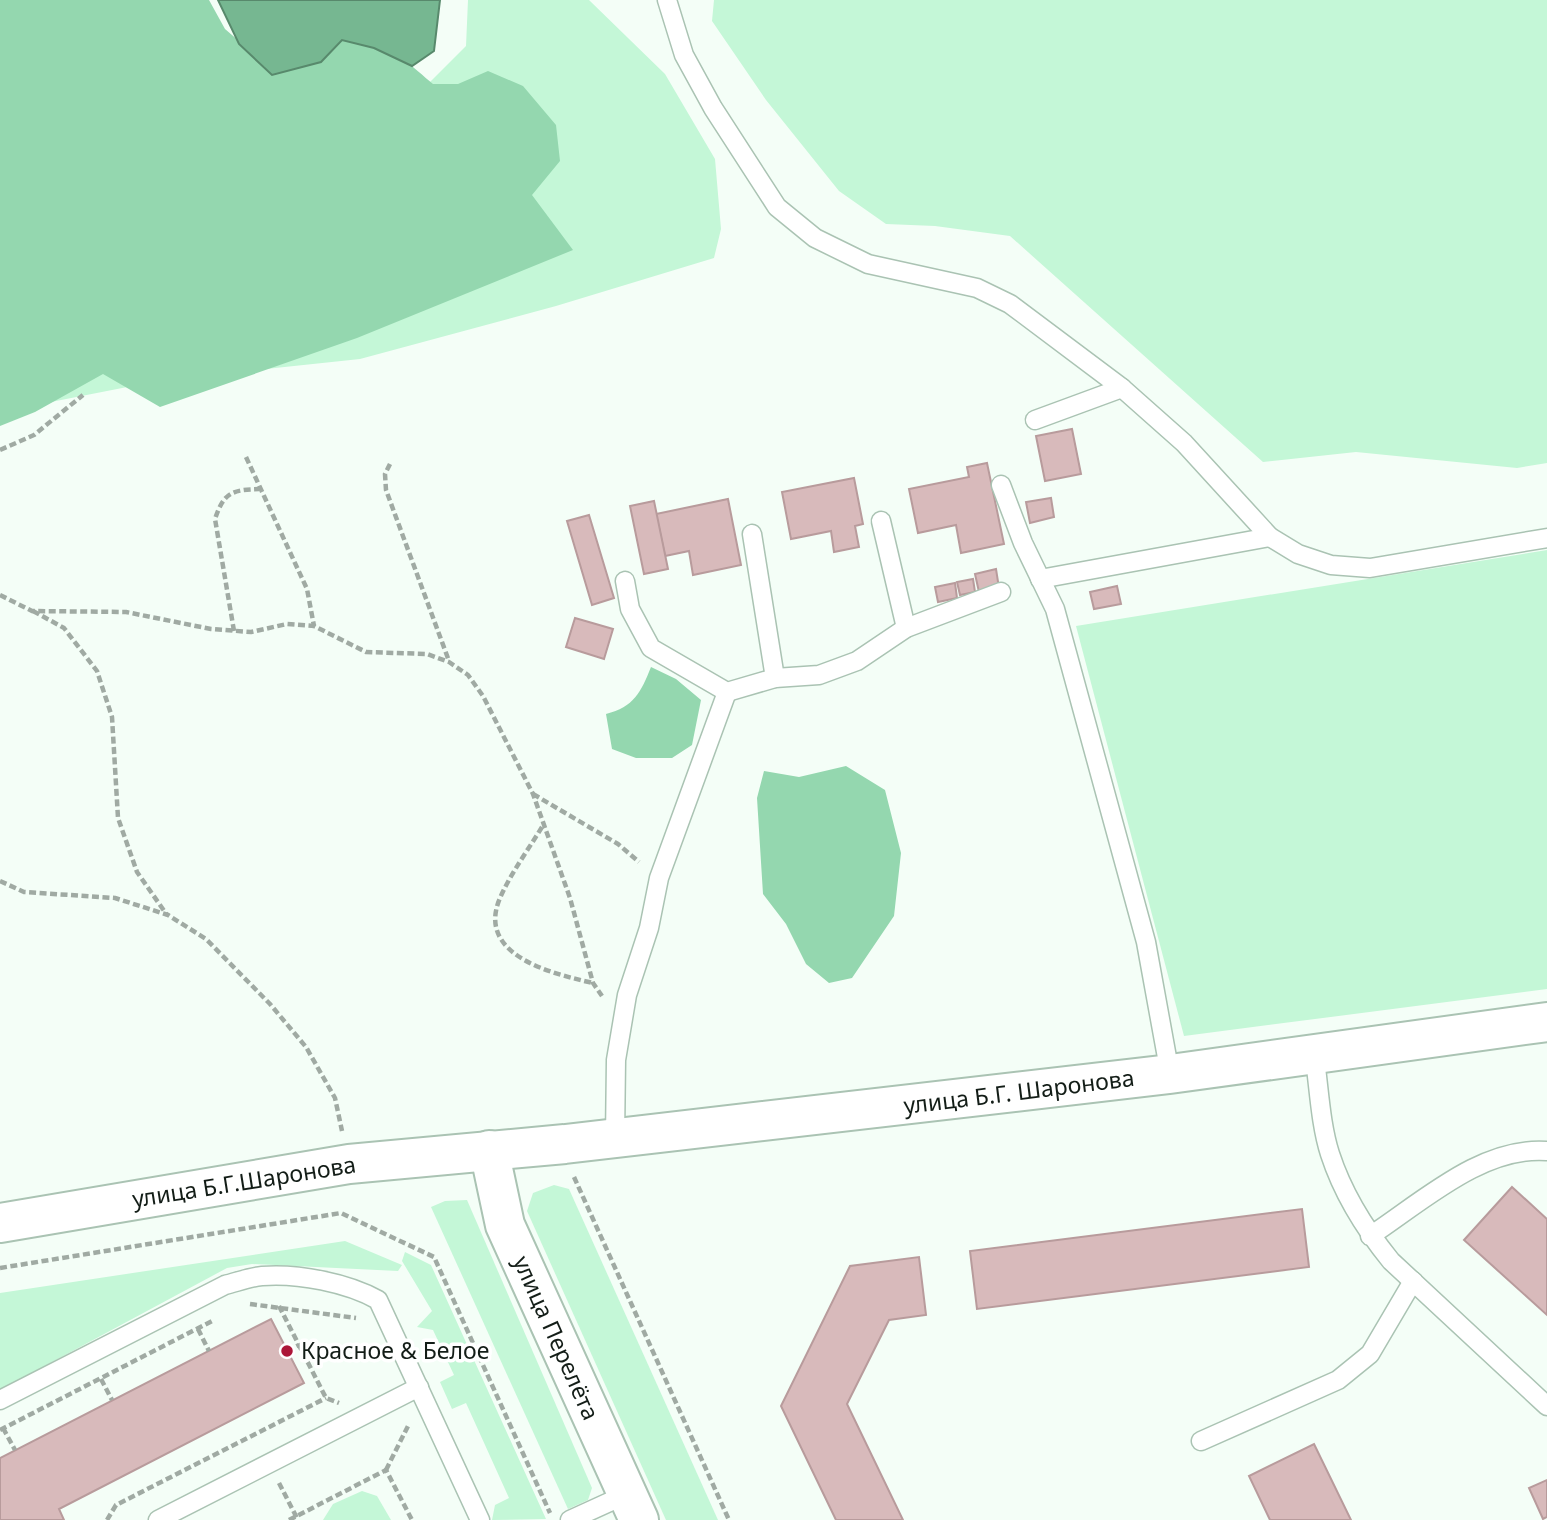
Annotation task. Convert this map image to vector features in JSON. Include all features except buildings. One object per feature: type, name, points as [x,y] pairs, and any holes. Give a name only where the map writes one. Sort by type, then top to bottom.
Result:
[{"type":"main road","name":"улица Б.Г. Шаронова","points":[[489,1150],[1170,1074],[1547,1022]]},
{"type":"main road","name":"улица Б.Г.Шаронова","points":[[0,1223],[273,1174],[489,1150]]},
{"type":"main road","name":"улица Перелёта","points":[[489,1150],[505,1225],[633,1507]]},
{"type":"lane","points":[[667,0],[684,55],[727,130],[777,206],[815,238],[868,264],[977,288],[1010,304],[1122,388],[1184,443],[1270,537],[1298,554],[1331,565],[1370,568],[1547,538]]},
{"type":"lane","points":[[1035,420],[1122,388]]},
{"type":"lane","points":[[1001,485],[1055,609],[1146,942],[1170,1074]]},
{"type":"lane","points":[[881,520],[906,628]]},
{"type":"lane","points":[[752,534],[775,678]]},
{"type":"lane","points":[[1040,579],[1092,567],[1270,537]]},
{"type":"lane","points":[[625,581],[630,609],[651,648],[727,692],[775,678],[819,676],[857,661],[906,628],[1001,592]]},
{"type":"lane","points":[[615,1138],[617,1060],[627,995],[649,928],[659,878],[727,692]]},
{"type":"lane","points":[[1314,1053],[1329,1152],[1347,1196],[1370,1236],[1413,1281],[1547,1406]]},
{"type":"lane","points":[[1370,1236],[1475,1167],[1527,1149],[1547,1151]]},
{"type":"lane","points":[[0,1400],[225,1285],[263,1276],[325,1281],[358,1289],[378,1300],[480,1520]]},
{"type":"lane","points":[[1201,1441],[1338,1380],[1370,1354],[1413,1281]]},
{"type":"lane","points":[[158,1520],[419,1387]]},
{"type":"lane","points":[[570,1520],[633,1507]]},
{"type":"path","points":[[0,450],[34,435],[83,396]]},
{"type":"path","points":[[246,457],[307,589],[314,626]]},
{"type":"path","points":[[390,464],[385,474],[386,490],[449,662]]},
{"type":"path","points":[[234,631],[215,519],[220,502],[235,490],[259,489]]},
{"type":"path","points":[[0,595],[64,628],[97,670],[112,718],[118,818],[137,872],[168,915]]},
{"type":"path","points":[[32,611],[126,612],[166,623],[251,632],[287,624],[314,626],[366,652],[427,654],[449,662],[468,675],[483,696],[533,794],[542,826],[570,898],[593,983],[622,1026]]},
{"type":"path","points":[[533,794],[618,844],[659,878]]},
{"type":"path","points":[[542,826],[499,900],[495,920],[502,943],[520,959],[547,973],[593,983]]},
{"type":"path","points":[[0,881],[24,892],[115,898],[168,915],[206,939],[270,1003],[306,1047],[335,1098],[349,1164]]},
{"type":"path","points":[[575,1182],[729,1520]]},
{"type":"path","points":[[0,1268],[341,1213],[434,1257],[553,1520]]},
{"type":"path","points":[[107,1520],[117,1505],[326,1398],[278,1305],[247,1304]]},
{"type":"path","points":[[15,1450],[2,1429],[223,1316]]},
{"type":"path","points":[[198,1329],[209,1350]]},
{"type":"path","points":[[287,1351],[299,1345]]},
{"type":"path","points":[[101,1379],[112,1400]]},
{"type":"path","points":[[289,1520],[386,1471],[410,1421]]},
{"type":"path","points":[[386,1471],[412,1520]]},
{"type":"shaded area","points":[[0,0],[257,87],[419,93],[466,46],[468,0],[589,0],[665,74],[715,159],[721,229],[714,258],[556,306],[360,359],[163,380],[0,412]]},
{"type":"shaded area","points":[[0,0],[209,0],[225,29],[254,54],[326,38],[366,37],[392,51],[433,84],[458,84],[488,71],[523,86],[556,125],[560,161],[532,195],[573,250],[357,338],[160,407],[103,374],[35,412],[0,426]]},
{"type":"shaded area","points":[[218,0],[440,0],[434,51],[412,66],[374,48],[342,40],[321,62],[272,75],[239,44]]},
{"type":"shaded area","points":[[714,0],[1547,0],[1547,463],[1517,468],[1356,452],[1263,462],[1010,236],[935,226],[886,224],[839,191],[766,100],[712,21]]},
{"type":"shaded area","points":[[1547,550],[1547,989],[1184,1036],[1076,626]]},
{"type":"shaded area","points":[[651,667],[676,679],[701,700],[692,745],[672,758],[636,758],[612,749],[606,714],[630,703],[644,684]]},
{"type":"shaded area","points":[[846,766],[885,790],[901,853],[894,916],[852,978],[829,983],[806,964],[786,924],[763,894],[757,798],[764,771],[799,777]]},
{"type":"shaded area","points":[[554,1185],[569,1189],[718,1520],[666,1520],[527,1211],[533,1193]]},
{"type":"shaded area","points":[[467,1200],[592,1488],[588,1500],[568,1509],[431,1207],[445,1201]]},
{"type":"shaded area","points":[[345,1241],[402,1265],[398,1271],[252,1264],[227,1268],[0,1390],[0,1293]]},
{"type":"shaded area","points":[[405,1252],[431,1265],[546,1519],[492,1520],[495,1505],[509,1498],[466,1403],[452,1409],[440,1382],[454,1375],[433,1330],[417,1327],[432,1311],[402,1261]]},
{"type":"shaded area","points":[[362,1491],[377,1496],[391,1520],[323,1520],[333,1504]]},
{"type":"place","name":"Красное & Белое","points":[[287,1351]]}]
